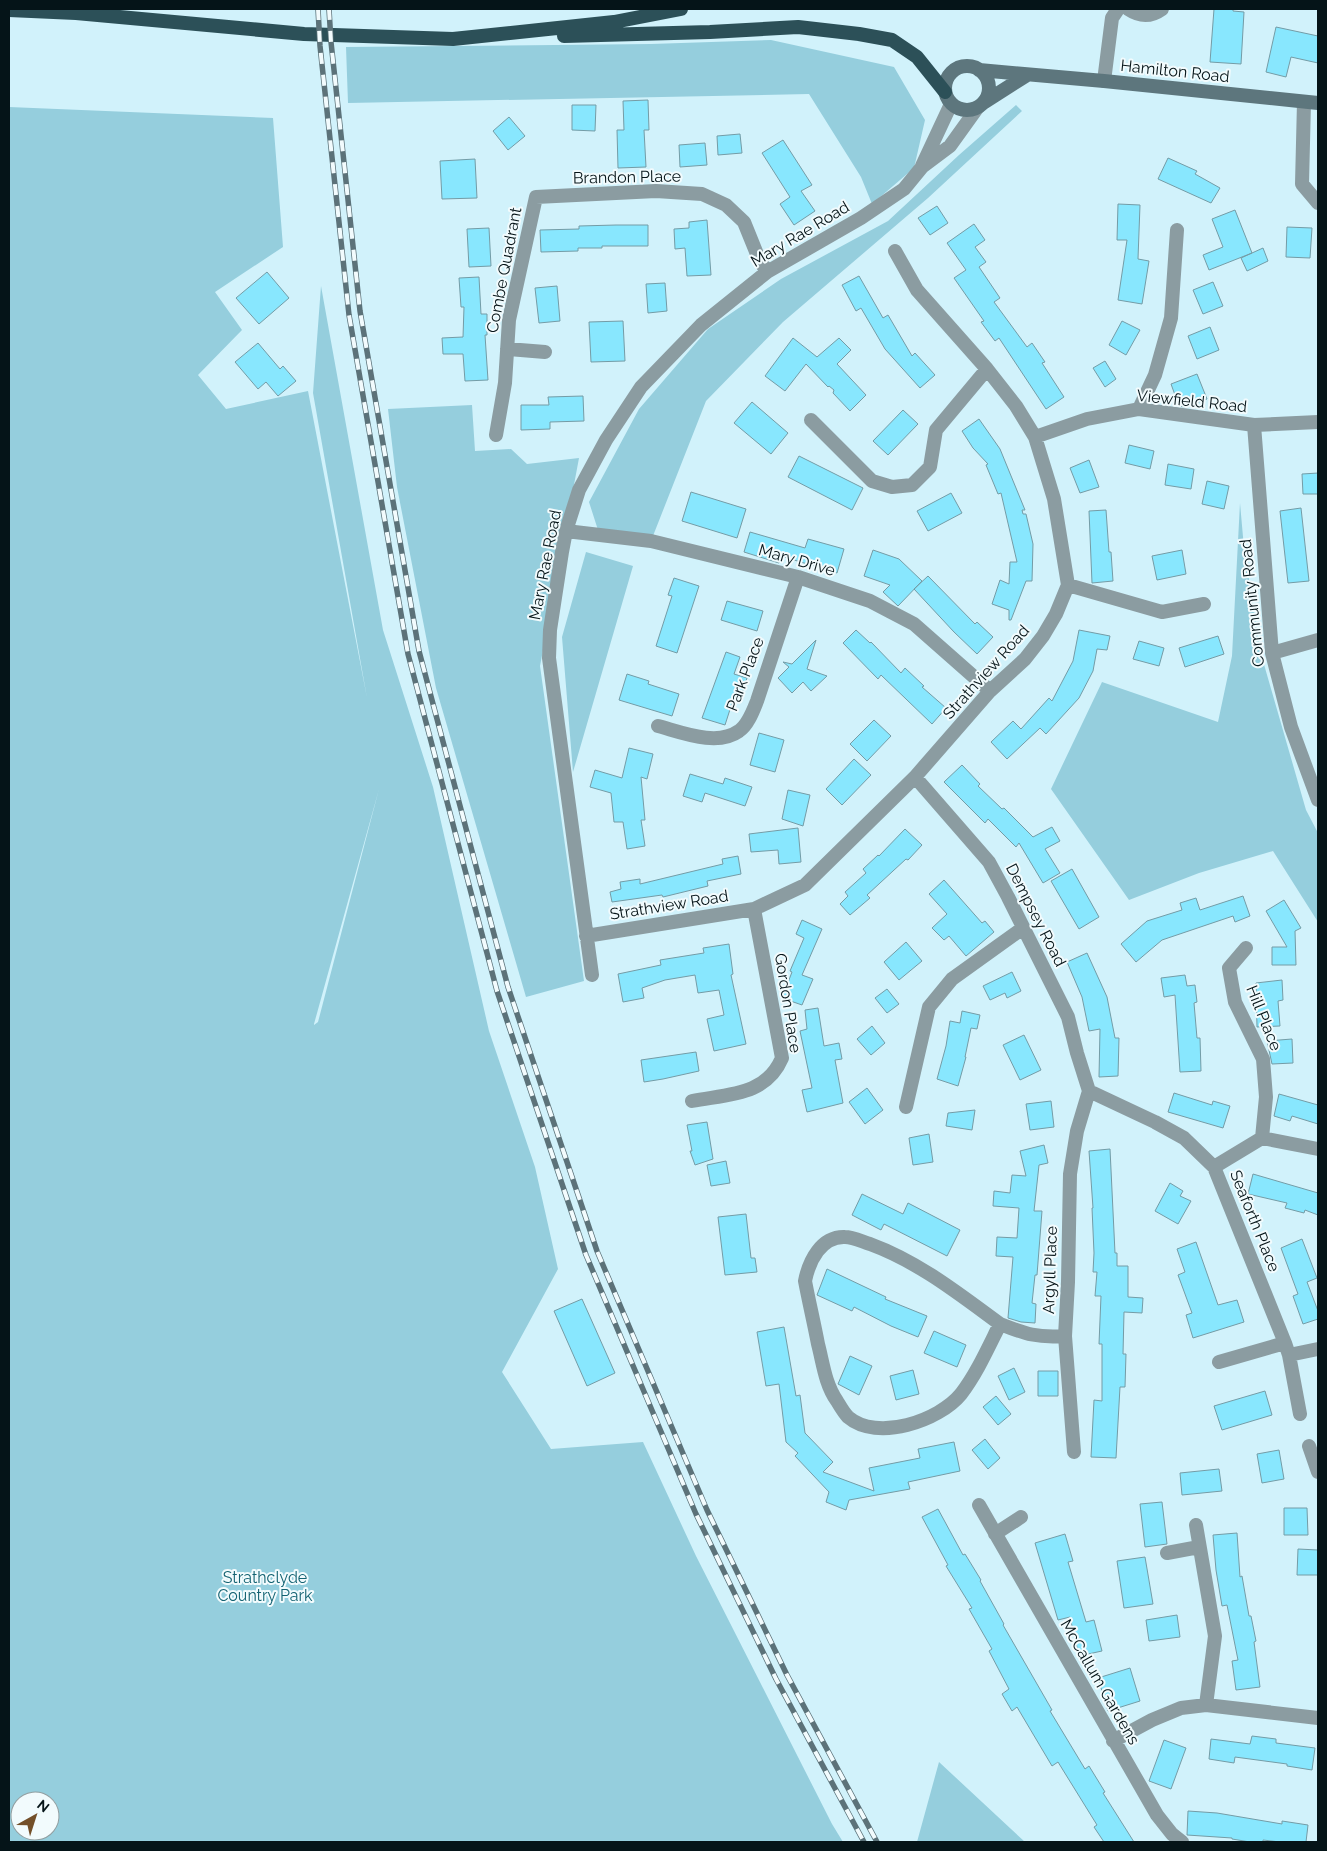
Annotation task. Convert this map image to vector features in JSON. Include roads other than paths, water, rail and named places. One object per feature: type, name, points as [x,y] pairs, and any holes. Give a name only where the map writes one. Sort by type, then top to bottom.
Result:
[{"type":"highway","points":[[453,39],[614,22],[680,9]]},
{"type":"highway","points":[[9,10],[76,13],[304,34],[453,39],[700,32],[798,27],[892,40],[917,58],[948,98]]},
{"type":"main road","points":[[981,105],[987,96],[987,82],[979,70],[972,67],[958,68],[948,78],[948,98],[965,110],[981,105],[1027,75]]},
{"type":"main road","name":"Hamilton Road","points":[[979,70],[1311,103]]},
{"type":"street","points":[[1104,81],[1112,18],[1118,9]]},
{"type":"street","points":[[1128,9],[1141,15],[1150,15],[1162,9]]},
{"type":"street","name":"Mary Rae Road","points":[[922,167],[948,98]]},
{"type":"street","points":[[1311,103],[1302,184],[1318,202]]},
{"type":"street","name":"Mary Rae Road","points":[[592,975],[550,658],[550,630],[566,531],[579,490],[606,440],[641,387],[701,325],[767,272],[861,218],[904,188],[922,167],[950,146],[981,105]]},
{"type":"street","name":"Brandon Place","points":[[536,197],[656,191],[702,194],[726,205],[744,222],[759,259],[767,272]]},
{"type":"street","name":"Combe Quadrant","points":[[496,435],[505,382],[509,320],[536,197]]},
{"type":"street","points":[[1138,410],[1155,375],[1171,318],[1177,230]]},
{"type":"street","points":[[895,251],[917,290],[987,369],[1016,406],[1035,437],[1054,499],[1068,585],[1162,612],[1204,604]]},
{"type":"street","name":"Combe Quadrant","points":[[507,349],[546,352]]},
{"type":"street","points":[[811,420],[872,481],[892,487],[912,485],[930,467],[936,430],[987,369]]},
{"type":"street","name":"Viewfield Road","points":[[1035,437],[1087,419],[1138,410],[1254,425],[1318,422]]},
{"type":"street","name":"Community Road","points":[[1254,425],[1272,653],[1291,727],[1318,800]]},
{"type":"street","name":"Mary Drive","points":[[566,531],[650,541],[798,577],[870,601],[914,624],[990,691]]},
{"type":"street","name":"Park Place","points":[[658,726],[706,739],[739,731],[750,717],[757,701],[798,577]]},
{"type":"street","name":"Strathview Road","points":[[586,936],[754,909],[805,885],[915,777],[990,691],[1025,659],[1043,636],[1056,614],[1068,585]]},
{"type":"street","points":[[1272,653],[1318,640]]},
{"type":"street","name":"Dempsey Road","points":[[915,777],[989,862],[1068,1016],[1076,1052],[1089,1091]]},
{"type":"street","name":"Gordon Place","points":[[692,1101],[753,1089],[768,1080],[778,1069],[782,1058],[754,909]]},
{"type":"street","points":[[906,1107],[929,1006],[952,979],[1023,928]]},
{"type":"street","name":"Hill Place","points":[[1246,948],[1229,968],[1235,1002],[1263,1059],[1266,1097],[1262,1138]]},
{"type":"street","name":"Seaforth Place","points":[[1089,1091],[1184,1138],[1214,1167],[1287,1349],[1300,1414]]},
{"type":"street","name":"Argyll Place","points":[[1074,1452],[1065,1336],[1070,1174],[1077,1131],[1089,1091]]},
{"type":"street","points":[[1214,1167],[1262,1138],[1318,1149]]},
{"type":"street","points":[[1000,1324],[973,1376],[960,1395],[935,1416],[895,1428],[878,1428],[860,1424],[848,1416],[836,1400],[826,1381],[805,1281],[807,1271],[815,1254],[828,1240],[845,1237],[855,1239],[913,1264],[943,1282],[1000,1324],[1028,1335],[1042,1337],[1065,1336]]},
{"type":"street","points":[[1219,1362],[1287,1349],[1318,1349]]},
{"type":"street","points":[[1309,1446],[1318,1472]]},
{"type":"street","name":"McCallum Gardens","points":[[979,1505],[1157,1815],[1172,1834],[1182,1842]]},
{"type":"street","points":[[996,1534],[1021,1517]]},
{"type":"street","points":[[1196,1525],[1215,1636],[1206,1704]]},
{"type":"street","points":[[1168,1553],[1199,1547]]},
{"type":"street","points":[[1113,1741],[1152,1720],[1181,1708],[1206,1704],[1318,1718]]},
{"type":"railway","points":[[318,9],[320,46],[349,315],[408,654],[497,991],[586,1255],[696,1514],[776,1679],[864,1842]]},
{"type":"railway","points":[[329,9],[360,311],[419,651],[508,987],[597,1251],[707,1510],[787,1675],[877,1842]]},
{"type":"park label","name":"Strathclyde Country Park","points":[[265,1586]]}]
